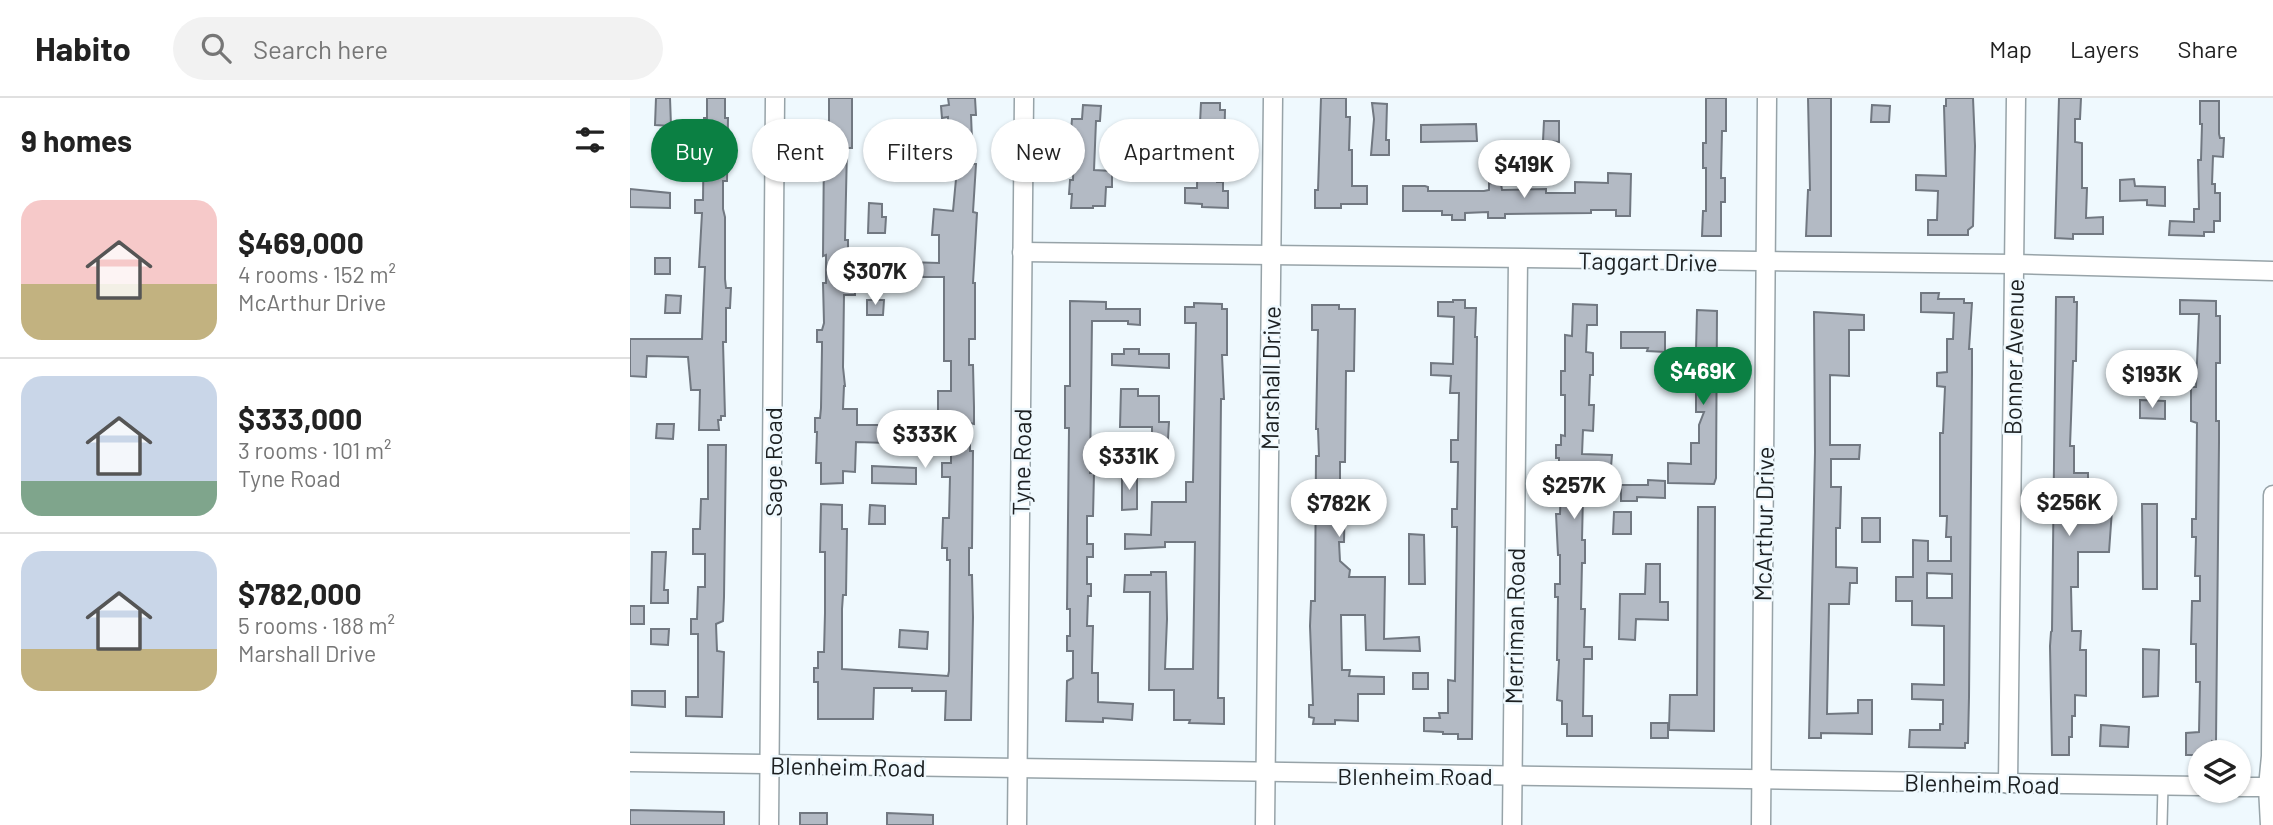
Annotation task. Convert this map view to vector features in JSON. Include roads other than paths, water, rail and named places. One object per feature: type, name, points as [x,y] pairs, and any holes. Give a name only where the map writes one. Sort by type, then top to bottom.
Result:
[{"type":"street","name":"Sage Road","points":[[769,825],[775,98]]},
{"type":"street","name":"Tyne Road","points":[[1017,825],[1024,98]]},
{"type":"street","name":"Marshall Drive","points":[[1265,825],[1273,98]]},
{"type":"street","name":"McArthur Drive","points":[[1760,825],[1767,98]]},
{"type":"street","name":"Bonner Avenue","points":[[2008,784],[2016,98]]},
{"type":"street","name":"Taggart Drive","points":[[1023,252],[2014,264],[2273,271]]},
{"type":"street","name":"Merriman Road","points":[[1512,825],[1518,259]]},
{"type":"street","points":[[2270,825],[2273,495]]},
{"type":"street","name":"Blenheim Road","points":[[630,762],[1266,774],[1513,775],[2188,786]]},
{"type":"street","points":[[2251,787],[2271,787]]},
{"type":"lane","points":[[2162,825],[2163,786]]}]
